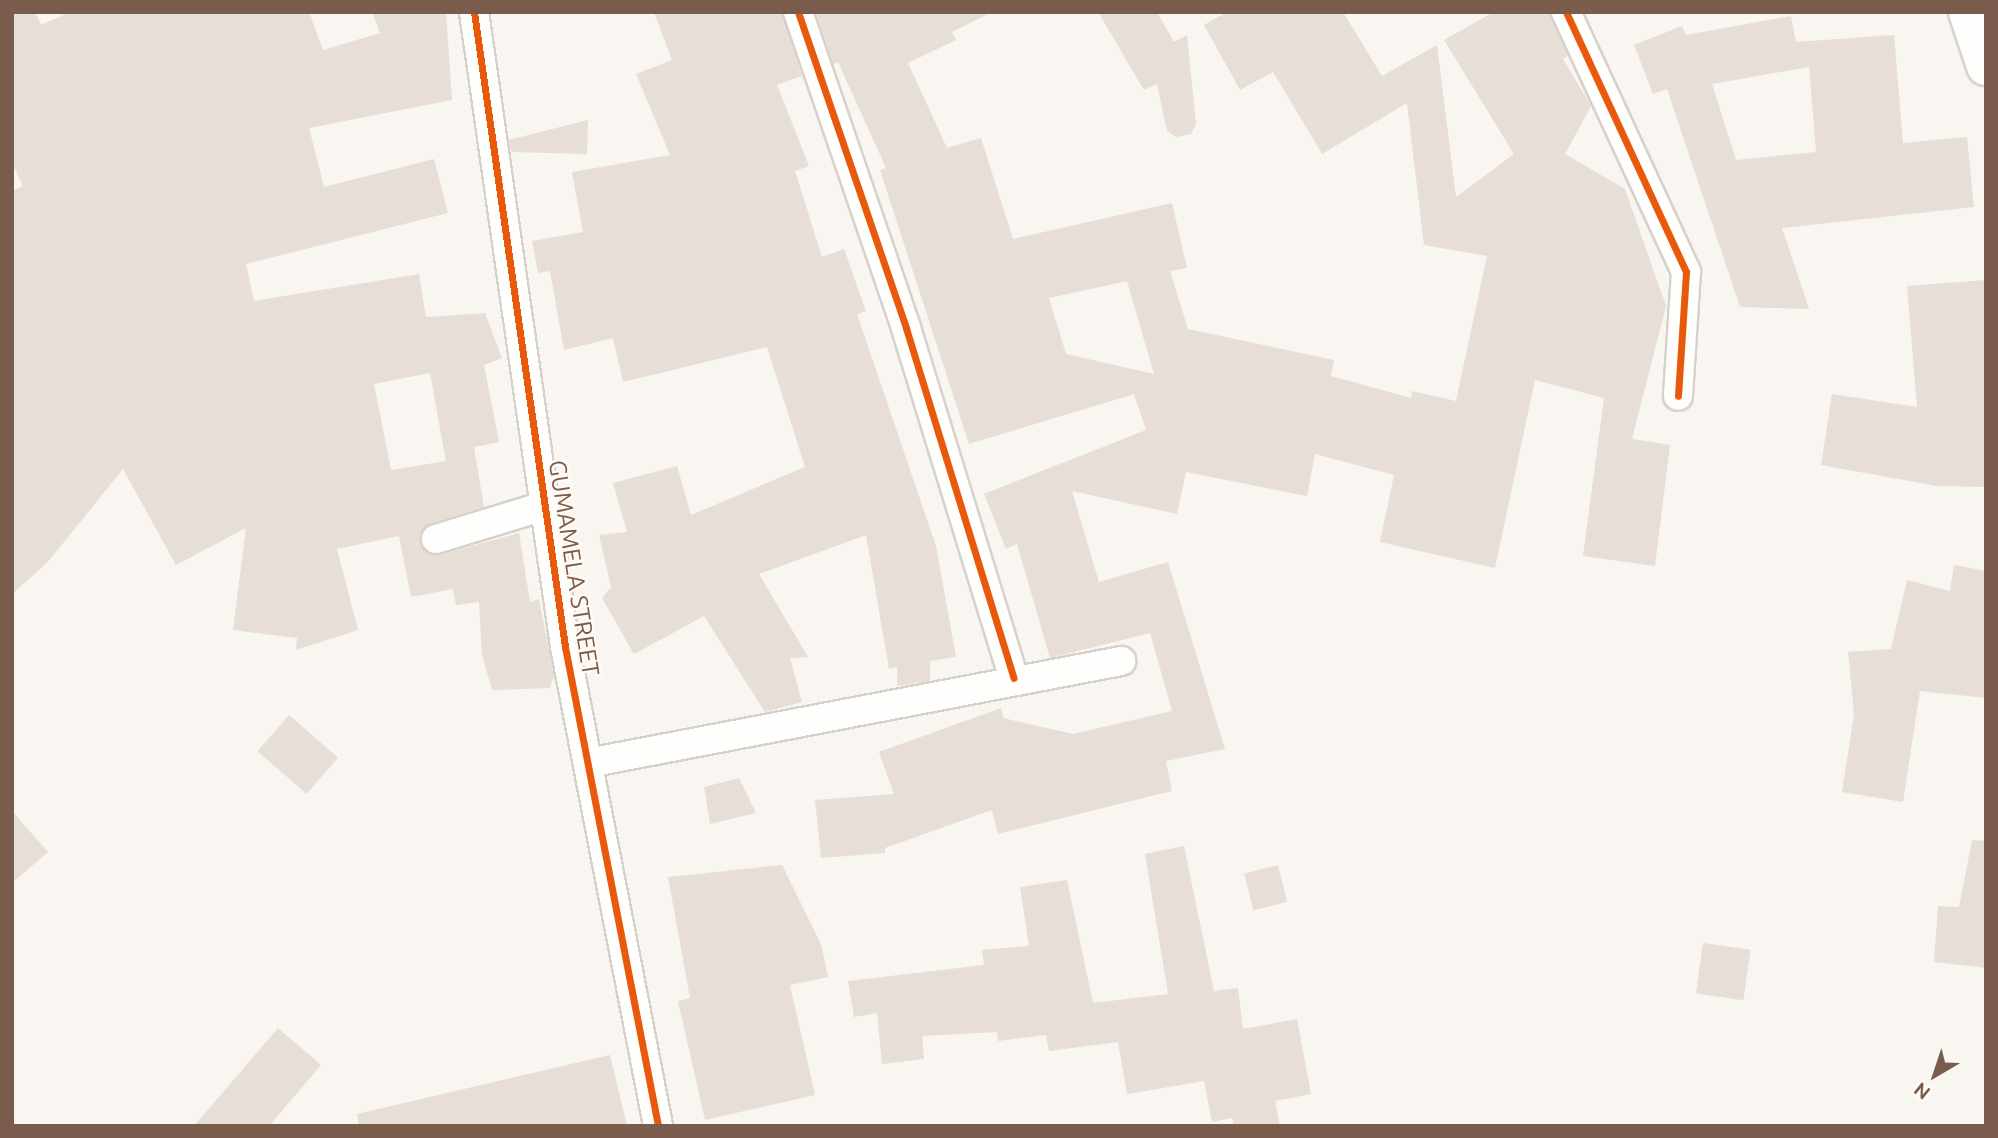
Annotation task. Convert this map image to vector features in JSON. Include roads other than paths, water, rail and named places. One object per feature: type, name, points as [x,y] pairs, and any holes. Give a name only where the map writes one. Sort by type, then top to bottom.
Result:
[{"type":"main road","points":[[1968,12],[1986,66]]},
{"type":"street","name":"GUMAMELA STREET","points":[[474,12],[544,506],[604,869],[657,1126]]},
{"type":"street","points":[[798,12],[906,328],[1014,678]]},
{"type":"street","points":[[1566,12],[1686,272],[1678,396]]},
{"type":"street","points":[[436,538],[544,506]]},
{"type":"street","points":[[588,763],[1014,678],[1121,661]]}]
